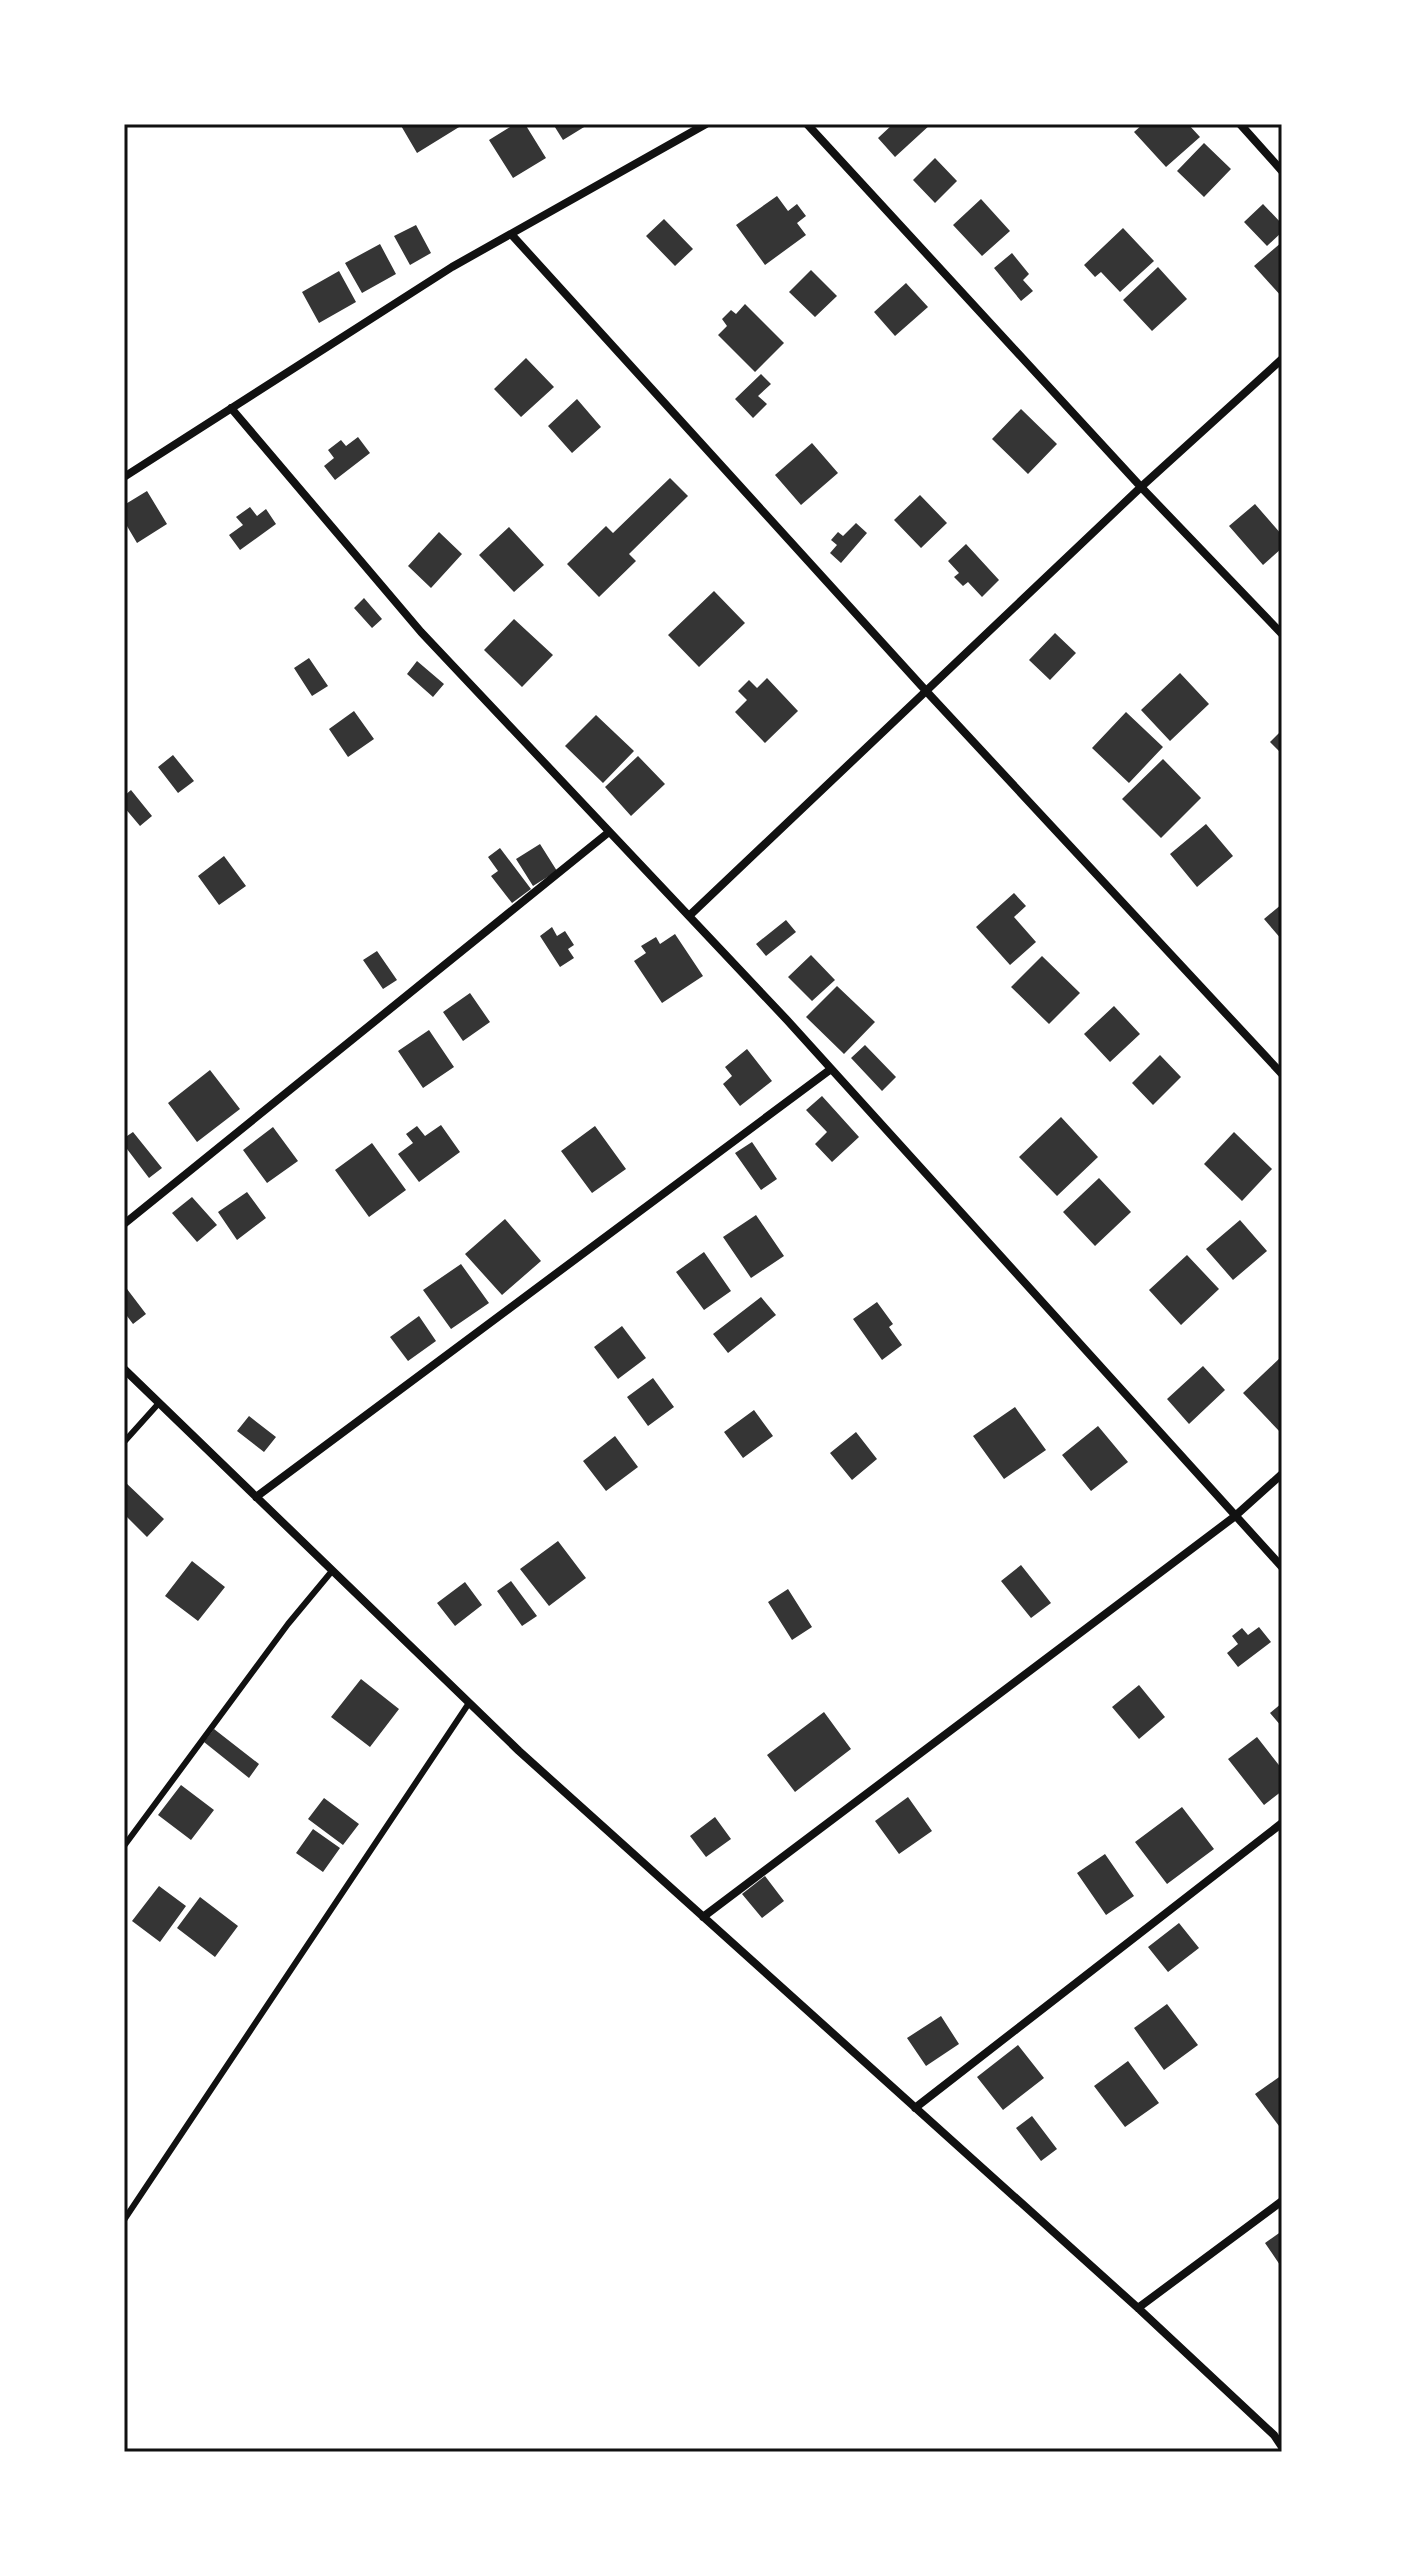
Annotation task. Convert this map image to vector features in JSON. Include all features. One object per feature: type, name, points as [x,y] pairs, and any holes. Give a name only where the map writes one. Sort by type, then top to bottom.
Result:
[{"type":"street","points":[[124,477],[452,267],[706,124]]},
{"type":"street","points":[[807,124],[1141,487],[1282,634]]},
{"type":"street","points":[[1240,124],[1282,171]]},
{"type":"street","points":[[511,234],[927,692],[1282,1074]]},
{"type":"street","points":[[689,916],[1141,487],[1282,359]]},
{"type":"street","points":[[231,408],[421,632],[831,1069],[1282,1567]]},
{"type":"street","points":[[124,1224],[609,832]]},
{"type":"street","points":[[256,1497],[831,1069]]},
{"type":"street","points":[[124,1369],[469,1703],[1138,2308],[1274,2435],[1282,2447]]},
{"type":"street","points":[[703,1917],[1234,1517],[1282,1474]]},
{"type":"street","points":[[915,2108],[1282,1823]]},
{"type":"street","points":[[1138,2308],[1282,2201]]},
{"type":"lane","points":[[124,1442],[159,1403]]},
{"type":"lane","points":[[124,1846],[288,1624],[332,1571]]},
{"type":"lane","points":[[124,2220],[469,1703]]},
{"type":"building","points":[[400,124],[464,124],[417,153]]},
{"type":"building","points":[[515,124],[525,124],[546,158],[513,178],[489,140]]},
{"type":"building","points":[[553,124],[589,124],[563,140]]},
{"type":"building","points":[[893,124],[931,124],[895,157],[878,138]]},
{"type":"building","points":[[1143,124],[1188,124],[1200,137],[1166,167],[1134,132]]},
{"type":"building","points":[[1204,143],[1231,169],[1204,197],[1177,171]]},
{"type":"building","points":[[935,158],[957,181],[935,203],[913,180]]},
{"type":"building","points":[[777,196],[788,211],[797,204],[806,216],[797,223],[806,235],[765,265],[736,225]]},
{"type":"building","points":[[981,199],[1010,231],[982,256],[953,225]]},
{"type":"building","points":[[1263,204],[1282,224],[1282,232],[1267,246],[1244,222]]},
{"type":"building","points":[[664,219],[693,249],[675,266],[646,236]]},
{"type":"building","points":[[416,225],[431,253],[410,265],[394,236]]},
{"type":"building","points":[[1123,228],[1154,261],[1120,292],[1101,272],[1095,277],[1084,265]]},
{"type":"building","points":[[1282,242],[1282,297],[1254,266]]},
{"type":"building","points":[[380,244],[396,274],[362,293],[345,263]]},
{"type":"building","points":[[1012,253],[1029,274],[1023,280],[1033,291],[1021,301],[994,268]]},
{"type":"building","points":[[1158,267],[1187,299],[1152,331],[1123,300]]},
{"type":"building","points":[[811,270],[837,296],[815,317],[789,292]]},
{"type":"building","points":[[339,271],[356,302],[319,323],[302,292]]},
{"type":"building","points":[[906,283],[928,307],[895,336],[874,312]]},
{"type":"building","points":[[745,304],[784,343],[755,372],[718,335],[727,326],[722,319],[731,310],[736,314]]},
{"type":"building","points":[[526,358],[554,387],[521,417],[494,389]]},
{"type":"building","points":[[761,374],[771,384],[758,396],[767,404],[753,418],[735,399]]},
{"type":"building","points":[[577,399],[601,427],[572,453],[548,426]]},
{"type":"building","points":[[1021,409],[1057,444],[1028,474],[992,439]]},
{"type":"building","points":[[358,437],[370,453],[335,480],[324,466],[334,458],[328,450],[341,440],[346,446]]},
{"type":"building","points":[[812,443],[838,473],[801,505],[775,475]]},
{"type":"building","points":[[670,478],[688,496],[629,554],[636,561],[599,597],[567,564],[606,526],[613,533]]},
{"type":"building","points":[[147,491],[167,524],[137,543],[124,521],[124,505]]},
{"type":"building","points":[[920,495],[947,523],[921,548],[894,520]]},
{"type":"building","points":[[1255,504],[1282,535],[1282,548],[1263,565],[1229,526]]},
{"type":"building","points":[[250,507],[257,516],[266,509],[276,524],[240,550],[229,535],[243,525],[236,517]]},
{"type":"building","points":[[856,523],[867,533],[841,563],[830,553],[837,545],[831,540],[838,532],[843,536]]},
{"type":"building","points":[[509,527],[544,565],[514,592],[479,555]]},
{"type":"building","points":[[439,532],[462,554],[431,588],[408,566]]},
{"type":"building","points":[[966,544],[999,580],[982,597],[968,582],[963,586],[954,577],[959,573],[948,561]]},
{"type":"building","points":[[714,591],[745,623],[699,667],[668,635]]},
{"type":"building","points":[[364,598],[382,619],[372,628],[354,608]]},
{"type":"building","points":[[514,619],[553,655],[522,687],[484,650]]},
{"type":"building","points":[[1055,633],[1076,653],[1050,680],[1029,660]]},
{"type":"building","points":[[309,658],[328,686],[312,696],[294,668]]},
{"type":"building","points":[[417,661],[444,684],[433,697],[407,674]]},
{"type":"building","points":[[1180,673],[1209,704],[1170,741],[1141,710]]},
{"type":"building","points":[[767,678],[798,711],[765,743],[735,712],[747,700],[738,691],[749,680],[757,688]]},
{"type":"building","points":[[354,711],[374,739],[348,757],[329,729]]},
{"type":"building","points":[[1126,712],[1163,747],[1129,783],[1092,748]]},
{"type":"building","points":[[596,715],[634,751],[603,783],[565,746]]},
{"type":"building","points":[[1282,730],[1282,754],[1270,742]]},
{"type":"building","points":[[173,755],[194,781],[178,793],[158,767]]},
{"type":"building","points":[[638,756],[665,784],[631,816],[605,787]]},
{"type":"building","points":[[1163,759],[1201,798],[1161,838],[1122,799]]},
{"type":"building","points":[[131,790],[152,816],[140,826],[124,807],[124,796]]},
{"type":"building","points":[[1206,824],[1233,856],[1197,887],[1170,854]]},
{"type":"building","points":[[540,844],[557,871],[533,886],[516,859]]},
{"type":"building","points":[[500,848],[531,889],[512,903],[491,876],[498,871],[488,857]]},
{"type":"building","points":[[224,856],[246,886],[219,905],[198,876]]},
{"type":"building","points":[[1014,893],[1026,906],[1014,917],[1036,942],[1010,965],[976,927]]},
{"type":"building","points":[[1282,904],[1282,940],[1264,919]]},
{"type":"building","points":[[786,920],[796,932],[766,956],[756,944]]},
{"type":"building","points":[[552,927],[557,936],[565,931],[574,945],[568,949],[574,958],[560,967],[540,936]]},
{"type":"building","points":[[675,934],[703,976],[662,1003],[634,961],[646,953],[641,946],[656,937],[660,944]]},
{"type":"building","points":[[377,951],[397,980],[383,989],[363,960]]},
{"type":"building","points":[[811,955],[835,980],[812,1001],[788,977]]},
{"type":"building","points":[[1042,956],[1080,993],[1049,1024],[1011,987]]},
{"type":"building","points":[[837,986],[875,1022],[844,1054],[806,1017]]},
{"type":"building","points":[[470,993],[490,1022],[463,1041],[443,1012]]},
{"type":"building","points":[[1114,1006],[1140,1034],[1110,1062],[1084,1034]]},
{"type":"building","points":[[429,1030],[454,1067],[423,1088],[398,1051]]},
{"type":"building","points":[[865,1045],[896,1077],[882,1091],[851,1058]]},
{"type":"building","points":[[747,1049],[772,1081],[740,1106],[723,1084],[732,1076],[725,1067]]},
{"type":"building","points":[[1160,1055],[1181,1077],[1153,1105],[1132,1083]]},
{"type":"building","points":[[210,1070],[240,1109],[197,1142],[168,1103]]},
{"type":"building","points":[[822,1096],[859,1137],[832,1162],[815,1144],[827,1132],[806,1110]]},
{"type":"building","points":[[1061,1117],[1098,1157],[1057,1196],[1019,1157]]},
{"type":"building","points":[[441,1125],[460,1152],[419,1182],[398,1154],[413,1143],[406,1134],[417,1126],[425,1136]]},
{"type":"building","points":[[595,1126],[626,1169],[592,1193],[561,1151]]},
{"type":"building","points":[[273,1127],[298,1161],[267,1183],[243,1150]]},
{"type":"building","points":[[133,1132],[162,1168],[149,1178],[124,1145],[124,1138]]},
{"type":"building","points":[[1234,1132],[1272,1169],[1242,1201],[1204,1164]]},
{"type":"building","points":[[752,1142],[777,1179],[761,1190],[735,1153]]},
{"type":"building","points":[[372,1143],[406,1190],[369,1217],[335,1170]]},
{"type":"building","points":[[1099,1178],[1131,1212],[1095,1246],[1063,1212]]},
{"type":"building","points":[[247,1192],[266,1218],[237,1240],[218,1212]]},
{"type":"building","points":[[192,1197],[217,1225],[197,1242],[172,1213]]},
{"type":"building","points":[[756,1215],[784,1256],[751,1278],[723,1237]]},
{"type":"building","points":[[505,1219],[541,1261],[502,1295],[465,1254]]},
{"type":"building","points":[[1240,1220],[1267,1251],[1233,1280],[1206,1249]]},
{"type":"building","points":[[704,1252],[731,1291],[704,1310],[676,1272]]},
{"type":"building","points":[[1187,1255],[1219,1289],[1181,1325],[1149,1290]]},
{"type":"building","points":[[461,1264],[489,1303],[451,1329],[423,1290]]},
{"type":"building","points":[[124,1285],[146,1314],[133,1324],[124,1312]]},
{"type":"building","points":[[761,1297],[776,1315],[728,1353],[713,1334]]},
{"type":"building","points":[[877,1302],[893,1324],[889,1327],[902,1345],[882,1360],[853,1319]]},
{"type":"building","points":[[419,1316],[436,1341],[408,1361],[390,1337]]},
{"type":"building","points":[[622,1326],[646,1358],[618,1379],[594,1347]]},
{"type":"building","points":[[1282,1356],[1282,1430],[1280,1432],[1243,1393]]},
{"type":"building","points":[[1203,1366],[1225,1390],[1189,1424],[1167,1399]]},
{"type":"building","points":[[653,1378],[674,1407],[648,1426],[627,1397]]},
{"type":"building","points":[[1015,1407],[1046,1450],[1004,1479],[973,1436]]},
{"type":"building","points":[[754,1410],[773,1436],[743,1458],[724,1432]]},
{"type":"building","points":[[249,1416],[276,1437],[264,1452],[237,1431]]},
{"type":"building","points":[[1098,1426],[1128,1462],[1091,1491],[1062,1455]]},
{"type":"building","points":[[856,1432],[877,1459],[852,1480],[830,1453]]},
{"type":"building","points":[[615,1436],[638,1467],[606,1491],[583,1461]]},
{"type":"building","points":[[124,1481],[164,1519],[147,1537],[124,1514]]},
{"type":"building","points":[[558,1541],[586,1578],[549,1606],[520,1569]]},
{"type":"building","points":[[192,1561],[225,1587],[198,1621],[165,1596]]},
{"type":"building","points":[[1021,1565],[1051,1603],[1031,1618],[1001,1581]]},
{"type":"building","points":[[511,1581],[537,1616],[522,1626],[497,1591]]},
{"type":"building","points":[[465,1582],[482,1605],[455,1626],[437,1603]]},
{"type":"building","points":[[788,1589],[812,1627],[792,1640],[768,1602]]},
{"type":"building","points":[[1259,1627],[1271,1642],[1238,1667],[1227,1653],[1238,1644],[1232,1636],[1242,1628],[1248,1635]]},
{"type":"building","points":[[361,1679],[399,1709],[370,1747],[331,1717]]},
{"type":"building","points":[[1139,1685],[1165,1717],[1139,1739],[1112,1707]]},
{"type":"building","points":[[1282,1703],[1282,1727],[1270,1713]]},
{"type":"building","points":[[824,1712],[851,1749],[795,1792],[767,1755]]},
{"type":"building","points":[[214,1729],[259,1764],[249,1778],[204,1742]]},
{"type":"building","points":[[1257,1737],[1282,1769],[1282,1791],[1264,1805],[1228,1759]]},
{"type":"building","points":[[181,1785],[214,1810],[191,1840],[158,1815]]},
{"type":"building","points":[[908,1797],[932,1831],[899,1854],[875,1821]]},
{"type":"building","points":[[324,1798],[359,1824],[343,1845],[308,1819]]},
{"type":"building","points":[[1182,1807],[1214,1849],[1167,1884],[1135,1842]]},
{"type":"building","points":[[715,1817],[731,1839],[706,1857],[690,1836]]},
{"type":"building","points":[[313,1829],[340,1848],[323,1872],[296,1853]]},
{"type":"building","points":[[1105,1854],[1134,1896],[1106,1915],[1077,1873]]},
{"type":"building","points":[[765,1876],[784,1901],[762,1918],[742,1894]]},
{"type":"building","points":[[159,1886],[186,1906],[160,1942],[132,1921]]},
{"type":"building","points":[[200,1897],[238,1926],[215,1957],[177,1928]]},
{"type":"building","points":[[1179,1923],[1199,1948],[1168,1972],[1148,1947]]},
{"type":"building","points":[[1167,2004],[1198,2045],[1164,2070],[1134,2028]]},
{"type":"building","points":[[941,2016],[959,2044],[926,2066],[907,2038]]},
{"type":"building","points":[[1018,2045],[1044,2078],[1003,2110],[977,2077]]},
{"type":"building","points":[[1128,2061],[1159,2103],[1125,2127],[1094,2086]]},
{"type":"building","points":[[1282,2075],[1282,2130],[1255,2094]]},
{"type":"building","points":[[1032,2116],[1057,2149],[1041,2161],[1016,2128]]},
{"type":"building","points":[[1282,2231],[1282,2268],[1265,2243]]}]
